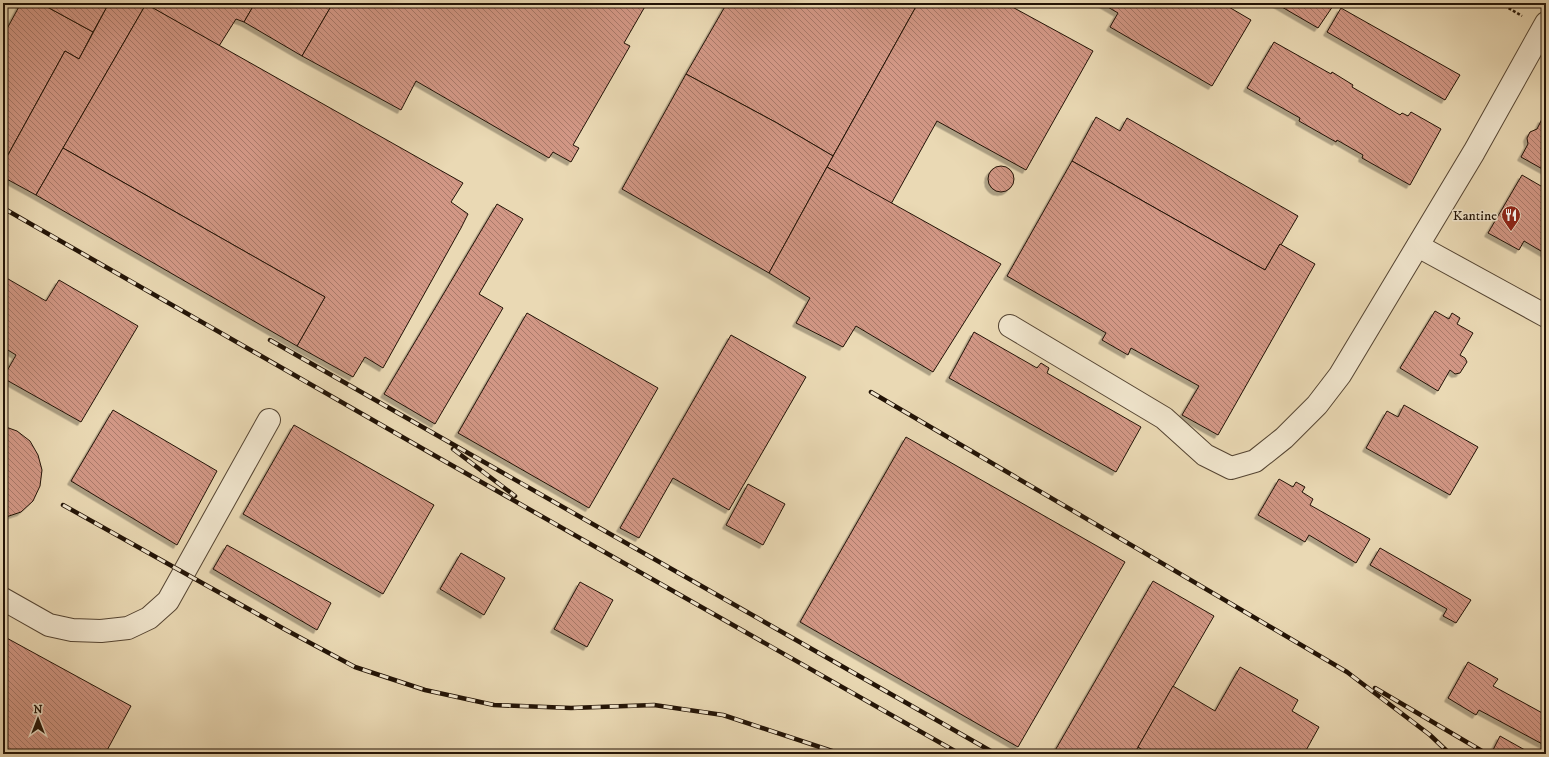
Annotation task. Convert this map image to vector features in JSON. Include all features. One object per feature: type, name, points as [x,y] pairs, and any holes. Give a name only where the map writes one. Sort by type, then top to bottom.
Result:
[{"type":"lane","points":[[1010,326],[1164,418],[1205,455],[1231,468],[1255,461],[1284,438],[1317,405],[1340,375],[1474,152],[1546,23]]},
{"type":"lane","points":[[1418,246],[1546,316]]},
{"type":"lane","points":[[3,599],[49,625],[72,630],[101,631],[128,628],[149,618],[168,601],[269,420]]},
{"type":"building","points":[[21,3],[40,3],[93,32],[79,59],[65,51],[3,164],[3,36]]},
{"type":"building","points":[[40,3],[109,3],[93,32]]},
{"type":"building","points":[[109,3],[146,4],[36,195],[3,177],[3,164],[65,51],[79,59]]},
{"type":"building","points":[[144,3],[255,3],[244,22],[236,19],[219,46]]},
{"type":"building","points":[[255,3],[333,3],[302,56],[244,22]]},
{"type":"building","points":[[333,3],[647,3],[624,43],[630,46],[573,145],[579,148],[571,162],[553,152],[549,158],[416,81],[401,110],[302,56]]},
{"type":"building","points":[[727,3],[918,3],[833,156],[777,123],[686,74]]},
{"type":"building","points":[[918,3],[1005,3],[1093,51],[1026,170],[937,121],[891,204],[827,167]]},
{"type":"building","points":[[1101,3],[1222,3],[1251,20],[1212,86],[1110,27],[1118,13]]},
{"type":"building","points":[[1275,3],[1335,3],[1318,28]]},
{"type":"building","points":[[146,4],[463,183],[451,202],[468,214],[383,368],[365,357],[353,377],[297,346],[325,297],[63,148]]},
{"type":"building","points":[[1341,8],[1460,75],[1445,100],[1327,32]]},
{"type":"building","points":[[1274,42],[1331,74],[1332,72],[1353,85],[1352,87],[1400,115],[1402,113],[1408,116],[1411,112],[1441,129],[1410,185],[1362,158],[1363,155],[1337,140],[1336,142],[1299,121],[1300,118],[1247,88]]},
{"type":"building","points":[[686,74],[777,123],[833,156],[769,273],[622,189]]},
{"type":"building","points":[[1096,117],[1120,131],[1127,118],[1298,216],[1265,270],[1072,161]]},
{"type":"building","points":[[1542,119],[1546,121],[1546,171],[1521,157],[1528,144],[1527,138],[1530,132],[1537,129]]},
{"type":"building","points":[[63,148],[325,297],[297,346],[36,195]]},
{"type":"building","points":[[1072,161],[1265,270],[1280,244],[1315,264],[1218,435],[1182,415],[1199,386],[1131,348],[1128,355],[1102,340],[1106,333],[1007,276]]},
{"type":"building","points":[[1001,166],[1010,170],[1014,179],[1010,188],[1001,192],[992,188],[988,179],[992,170]]},
{"type":"building","points":[[827,167],[1001,264],[933,372],[856,326],[843,347],[796,323],[810,298],[769,273]]},
{"type":"building","points":[[1522,175],[1546,189],[1546,254],[1524,241],[1519,250],[1488,233]]},
{"type":"building","points":[[497,204],[523,219],[479,294],[503,308],[435,424],[384,394]]},
{"type":"building","points":[[3,276],[46,301],[59,280],[138,326],[81,422],[3,378],[16,355],[3,347]]},
{"type":"building","points":[[1435,311],[1449,319],[1452,313],[1460,318],[1457,324],[1473,333],[1460,355],[1465,358],[1467,362],[1460,373],[1455,374],[1450,370],[1438,391],[1400,368]]},
{"type":"building","points":[[527,313],[658,388],[589,508],[458,433]]},
{"type":"building","points":[[974,332],[1037,368],[1041,363],[1049,368],[1047,373],[1141,427],[1116,472],[949,378]]},
{"type":"building","points":[[731,335],[806,377],[729,510],[673,478],[639,538],[620,528]]},
{"type":"building","points":[[1404,405],[1478,447],[1450,495],[1366,448],[1387,411],[1398,417]]},
{"type":"building","points":[[113,410],[217,471],[177,545],[71,481]]},
{"type":"building","points":[[294,425],[434,505],[383,594],[243,514]]},
{"type":"building","points":[[3,426],[17,431],[30,441],[38,455],[42,470],[40,486],[33,501],[21,512],[3,518]]},
{"type":"building","points":[[906,437],[1125,562],[1018,747],[800,622]]},
{"type":"building","points":[[1279,479],[1293,487],[1296,482],[1305,487],[1302,492],[1313,499],[1310,505],[1370,539],[1356,563],[1309,535],[1305,542],[1258,515]]},
{"type":"building","points":[[748,484],[785,504],[763,545],[726,525]]},
{"type":"building","points":[[227,545],[331,603],[317,630],[213,569]]},
{"type":"building","points":[[1380,548],[1471,600],[1456,623],[1443,616],[1447,609],[1370,565]]},
{"type":"building","points":[[461,553],[505,578],[484,615],[440,589]]},
{"type":"building","points":[[1153,581],[1214,616],[1134,754],[1053,754]]},
{"type":"building","points":[[580,582],[613,600],[587,647],[554,629]]},
{"type":"building","points":[[3,636],[131,706],[105,754],[3,754]]},
{"type":"building","points":[[1468,662],[1498,679],[1493,686],[1546,715],[1546,746],[1479,710],[1476,715],[1448,698]]},
{"type":"building","points":[[1240,667],[1298,700],[1292,711],[1319,727],[1304,754],[1149,754],[1138,747],[1173,686],[1215,711]]},
{"type":"building","points":[[1500,736],[1532,754],[1491,754]]},
{"type":"railway","points":[[3,208],[960,754]]},
{"type":"railway","points":[[270,340],[996,754]]},
{"type":"railway","points":[[871,392],[1347,672],[1430,735],[1450,754]]},
{"type":"railway","points":[[453,449],[515,496]]},
{"type":"railway","points":[[63,505],[355,667],[425,690],[494,705],[571,708],[654,705],[723,715],[841,754]]},
{"type":"railway","points":[[1375,688],[1487,754]]},
{"type":"place","name":"Kantine","points":[[1511,232]]}]
